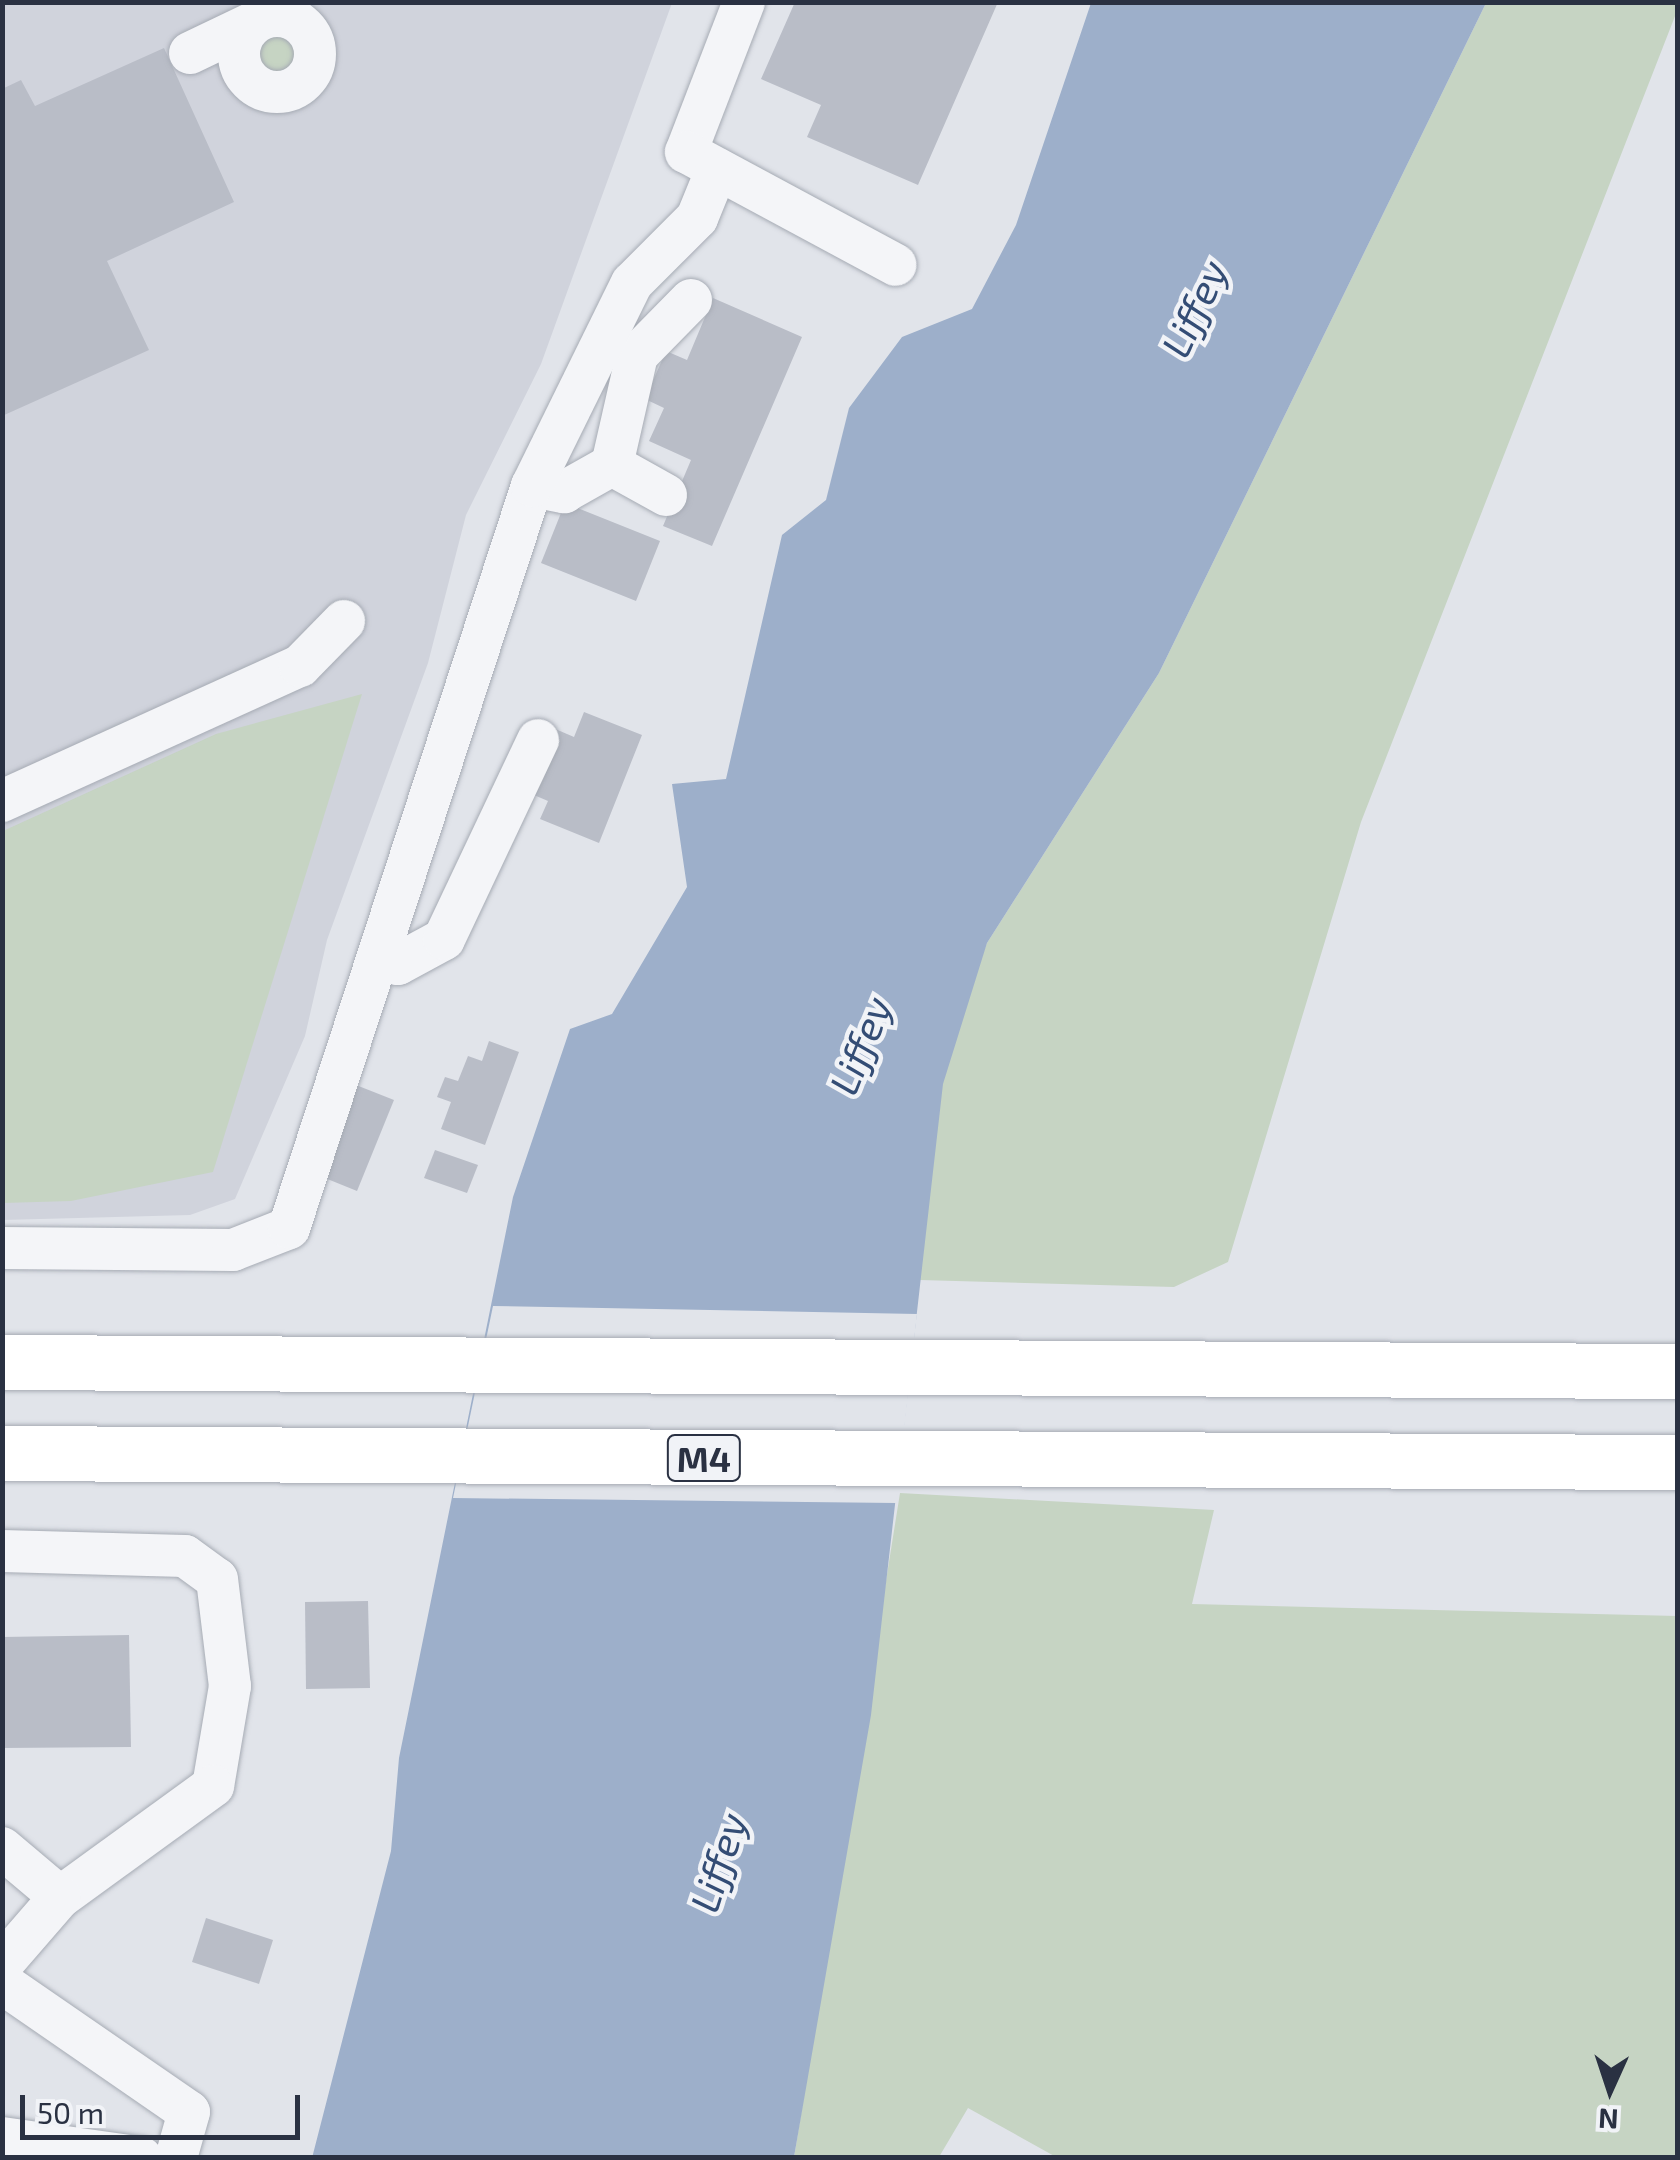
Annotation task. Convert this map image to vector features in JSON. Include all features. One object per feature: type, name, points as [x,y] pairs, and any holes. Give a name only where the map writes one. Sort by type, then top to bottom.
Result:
[{"type":"highway","points":[[2,1362],[1678,1371]]},
{"type":"highway","name":"M4","points":[[2,1453],[1678,1462]]},
{"type":"lane","points":[[744,2],[686,152],[896,264]]},
{"type":"lane","points":[[190,53],[260,20]]},
{"type":"lane","points":[[2,1248],[233,1250],[289,1228],[532,486],[632,283],[698,218],[717,168]]},
{"type":"lane","points":[[532,486],[564,492],[612,465],[637,355],[691,300]]},
{"type":"lane","points":[[612,465],[666,494]]},
{"type":"lane","points":[[2,801],[300,666],[344,621]]},
{"type":"lane","points":[[377,960],[398,964],[444,938],[538,740]]},
{"type":"lane","points":[[2,1551],[184,1556],[217,1579],[230,1686],[213,1786],[60,1897],[2,1964]]},
{"type":"lane","points":[[2,1848],[60,1897]]},
{"type":"lane","points":[[2,1983],[188,2112],[176,2158]]},
{"type":"lane","points":[[2,2138],[142,2158]]},
{"type":"shaded area","points":[[2,3],[672,3],[541,364],[466,515],[428,663],[327,940],[305,1036],[235,1199],[190,1215],[3,1220]]},
{"type":"green space","points":[[1486,3],[1677,3],[1677,11],[1361,822],[1228,1262],[1174,1287],[920,1280],[923,1108],[987,943],[1159,673]]},
{"type":"green space","points":[[276,32],[291,39],[298,54],[291,69],[276,76],[261,69],[254,54],[261,39]]},
{"type":"green space","points":[[362,694],[213,1172],[71,1201],[3,1203],[3,831],[216,734]]},
{"type":"green space","points":[[900,1493],[1214,1510],[1192,1604],[1677,1616],[1677,2157],[1056,2157],[968,2108],[939,2157],[794,2158]]},
{"type":"water","name":"Liffey","points":[[1091,3],[1486,3],[1159,673],[987,943],[943,1084],[871,1715],[794,2157],[312,2158],[391,1851],[399,1758],[513,1197],[570,1029],[612,1014],[687,887],[672,784],[726,779],[782,535],[826,500],[849,408],[902,337],[972,309],[1016,225]]},
{"type":"pier","points":[[493,1306],[917,1314],[896,1503],[453,1498]]},
{"type":"building","points":[[795,2],[998,2],[918,185],[807,137],[821,105],[761,79]]},
{"type":"building","points":[[164,48],[234,202],[107,261],[149,350],[2,416],[2,89],[21,80],[35,106]]},
{"type":"building","points":[[713,298],[802,337],[712,546],[663,526],[691,460],[649,441],[664,408],[645,399],[666,351],[687,360]]},
{"type":"building","points":[[565,503],[660,541],[636,601],[541,563]]},
{"type":"building","points":[[584,712],[642,735],[599,843],[540,819],[548,801],[520,789],[546,725],[574,737]]},
{"type":"building","points":[[489,1041],[519,1052],[485,1145],[441,1129],[451,1102],[437,1097],[445,1077],[458,1081],[468,1056],[482,1061]]},
{"type":"building","points":[[356,1085],[394,1100],[357,1191],[320,1176]]},
{"type":"building","points":[[435,1150],[478,1165],[467,1193],[424,1178]]},
{"type":"building","points":[[368,1601],[370,1688],[306,1689],[305,1602]]},
{"type":"building","points":[[129,1635],[131,1747],[2,1748],[2,1637]]},
{"type":"building","points":[[206,1918],[273,1940],[259,1984],[192,1962]]}]
